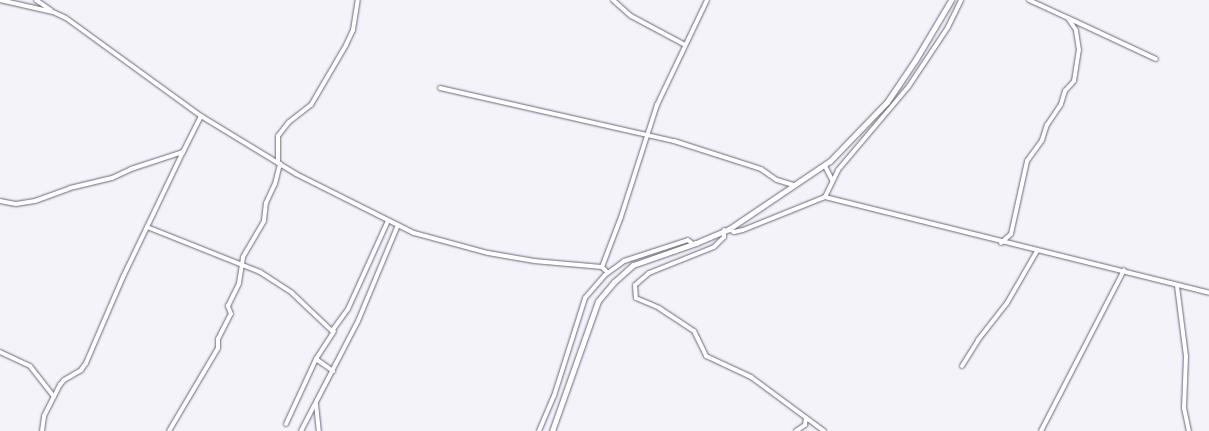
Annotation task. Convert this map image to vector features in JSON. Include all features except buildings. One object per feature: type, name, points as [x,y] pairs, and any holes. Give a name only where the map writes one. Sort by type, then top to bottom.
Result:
[{"type":"street","points":[[0,0],[53,12]]},
{"type":"street","points":[[36,0],[53,12],[74,23],[201,116],[279,163],[388,221],[442,242],[488,253],[534,261],[602,267],[608,273]]},
{"type":"street","points":[[169,431],[218,348],[218,339],[231,314],[228,306],[239,283],[241,265],[264,221],[266,203],[275,184],[279,163],[278,136],[289,122],[311,105],[346,45],[353,30],[358,0]]},
{"type":"street","points":[[613,0],[631,16],[685,45]]},
{"type":"street","points":[[602,267],[621,217],[646,136],[685,45],[707,0]]},
{"type":"street","points":[[552,431],[598,301],[633,265],[726,230],[767,205],[793,185],[825,166],[887,102],[916,59],[951,0]]},
{"type":"street","points":[[825,197],[832,180],[910,86],[948,27],[962,0]]},
{"type":"street","points":[[1029,0],[1156,59]]},
{"type":"street","points":[[1001,243],[1011,234],[1027,161],[1042,140],[1047,125],[1060,104],[1065,91],[1074,81],[1079,50],[1076,30],[1068,18]]},
{"type":"street","points":[[440,88],[646,136],[674,141],[761,169],[777,180],[793,185]]},
{"type":"street","points":[[42,431],[44,416],[64,380],[77,373],[86,363],[147,227],[201,116]]},
{"type":"street","points":[[0,201],[16,204],[35,200],[70,188],[112,178],[131,169],[183,152]]},
{"type":"street","points":[[825,166],[832,180]]},
{"type":"street","points":[[726,230],[734,232],[743,230],[825,197],[1001,243],[1124,270],[1177,286],[1209,293]]},
{"type":"street","points":[[286,424],[316,359],[336,329],[388,221]]},
{"type":"street","points":[[301,431],[363,311],[398,225]]},
{"type":"street","points":[[147,227],[260,272],[292,292],[327,328],[332,331],[336,329]]},
{"type":"street","points":[[726,230],[724,237],[714,247],[649,273],[635,285],[636,298],[660,308],[694,331],[706,356],[751,377],[824,431]]},
{"type":"street","points":[[539,431],[554,396],[586,298],[608,273],[624,261],[653,249],[688,240],[692,244]]},
{"type":"street","points":[[962,366],[978,340],[1010,297],[1037,251]]},
{"type":"street","points":[[1041,431],[1124,270]]},
{"type":"street","points":[[1177,286],[1186,356],[1184,408],[1189,431]]},
{"type":"street","points":[[0,352],[30,366],[54,397]]},
{"type":"street","points":[[316,359],[333,371]]},
{"type":"street","points":[[316,403],[319,431]]},
{"type":"street","points":[[796,431],[805,425],[806,418]]}]
